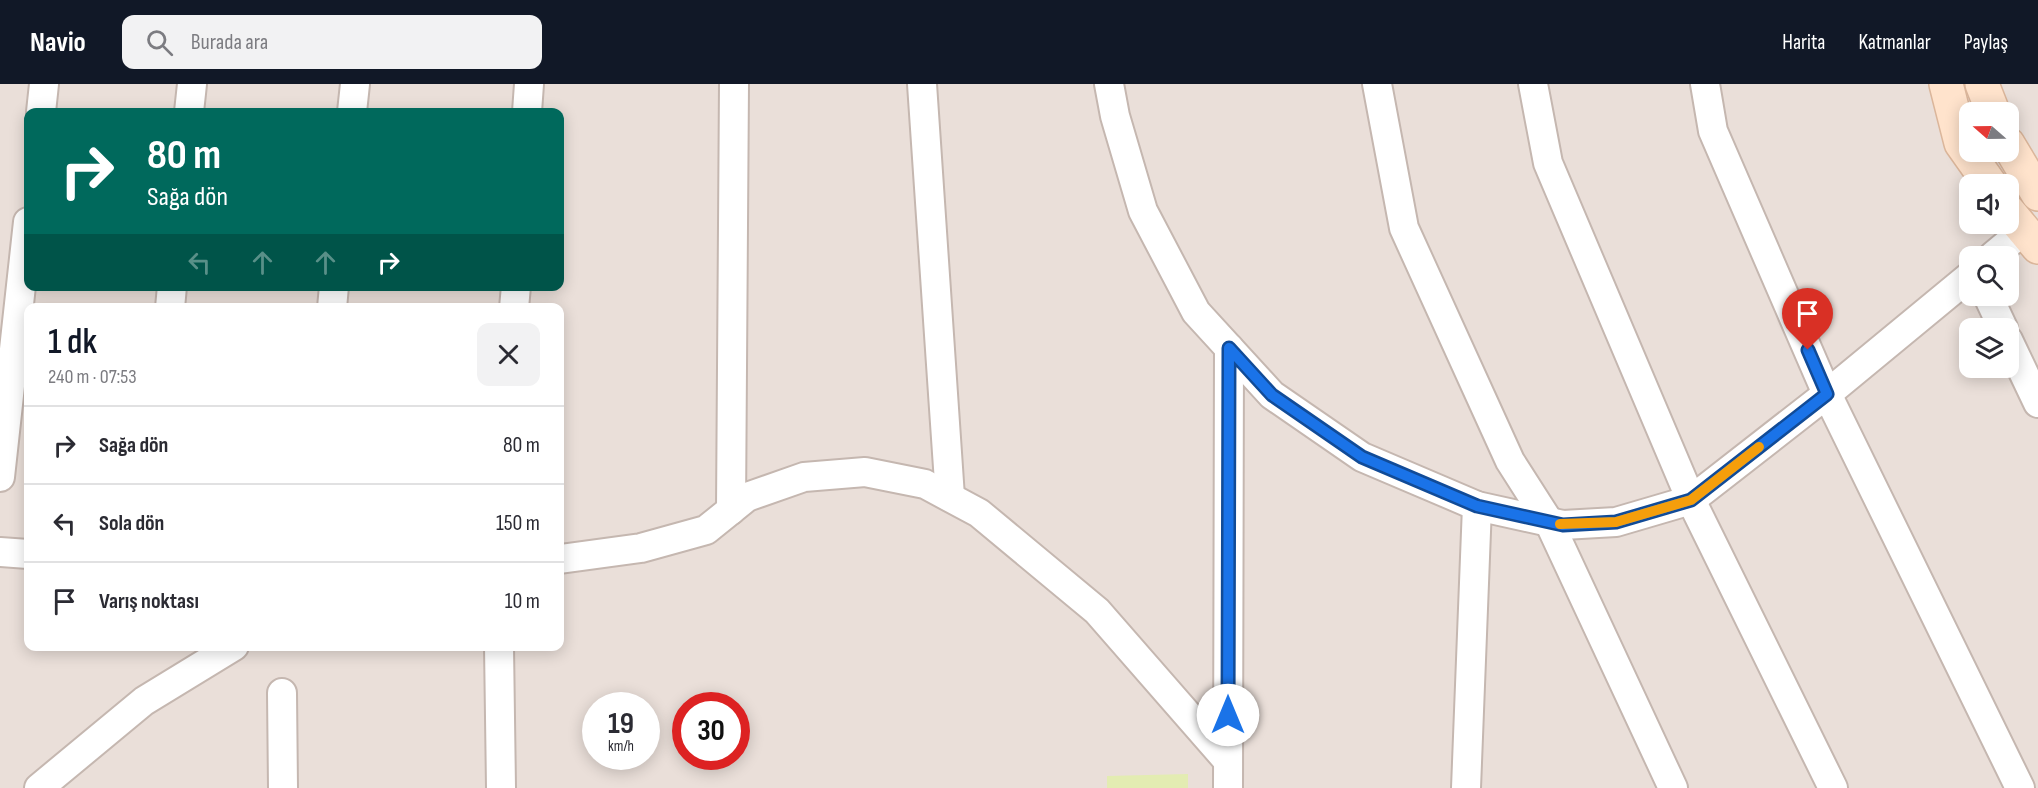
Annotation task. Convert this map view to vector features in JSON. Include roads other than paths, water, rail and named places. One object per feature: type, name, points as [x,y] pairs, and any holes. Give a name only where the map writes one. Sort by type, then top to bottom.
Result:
[{"type":"street","points":[[41,108],[44,84]]},
{"type":"street","points":[[189,108],[192,84]]},
{"type":"street","points":[[352,108],[355,84]]},
{"type":"street","points":[[527,108],[529,84]]},
{"type":"street","points":[[731,510],[734,84]]},
{"type":"street","points":[[922,84],[950,497]]},
{"type":"street","points":[[1109,84],[1115,116],[1143,211],[1196,312],[1272,395],[1362,457],[1477,506],[1563,525],[1616,522],[1691,500],[1827,394],[1959,285]]},
{"type":"street","points":[[1377,84],[1404,228],[1510,461],[1549,522],[1673,788]]},
{"type":"street","points":[[1533,84],[1548,163],[1691,500],[1833,788]]},
{"type":"street","points":[[1705,84],[1713,131],[1827,394],[2020,788]]},
{"type":"street","points":[[1946,84],[1961,143],[1983,174]]},
{"type":"street","points":[[1982,84],[1989,102]]},
{"type":"street","points":[[2019,162],[2038,194]]},
{"type":"street","points":[[2005,246],[2027,227]]},
{"type":"street","points":[[0,477],[24,258]]},
{"type":"street","points":[[1228,775],[1229,348]]},
{"type":"street","points":[[2019,363],[2038,403]]},
{"type":"street","points":[[564,558],[640,548],[706,530],[747,497],[804,477],[865,471],[925,484],[979,513],[1097,611],[1228,775]]},
{"type":"street","points":[[1466,788],[1477,506]]},
{"type":"street","points":[[0,552],[24,554]]},
{"type":"street","points":[[39,788],[144,701],[226,651]]},
{"type":"street","points":[[499,651],[501,788]]},
{"type":"street","points":[[282,693],[283,788]]}]
